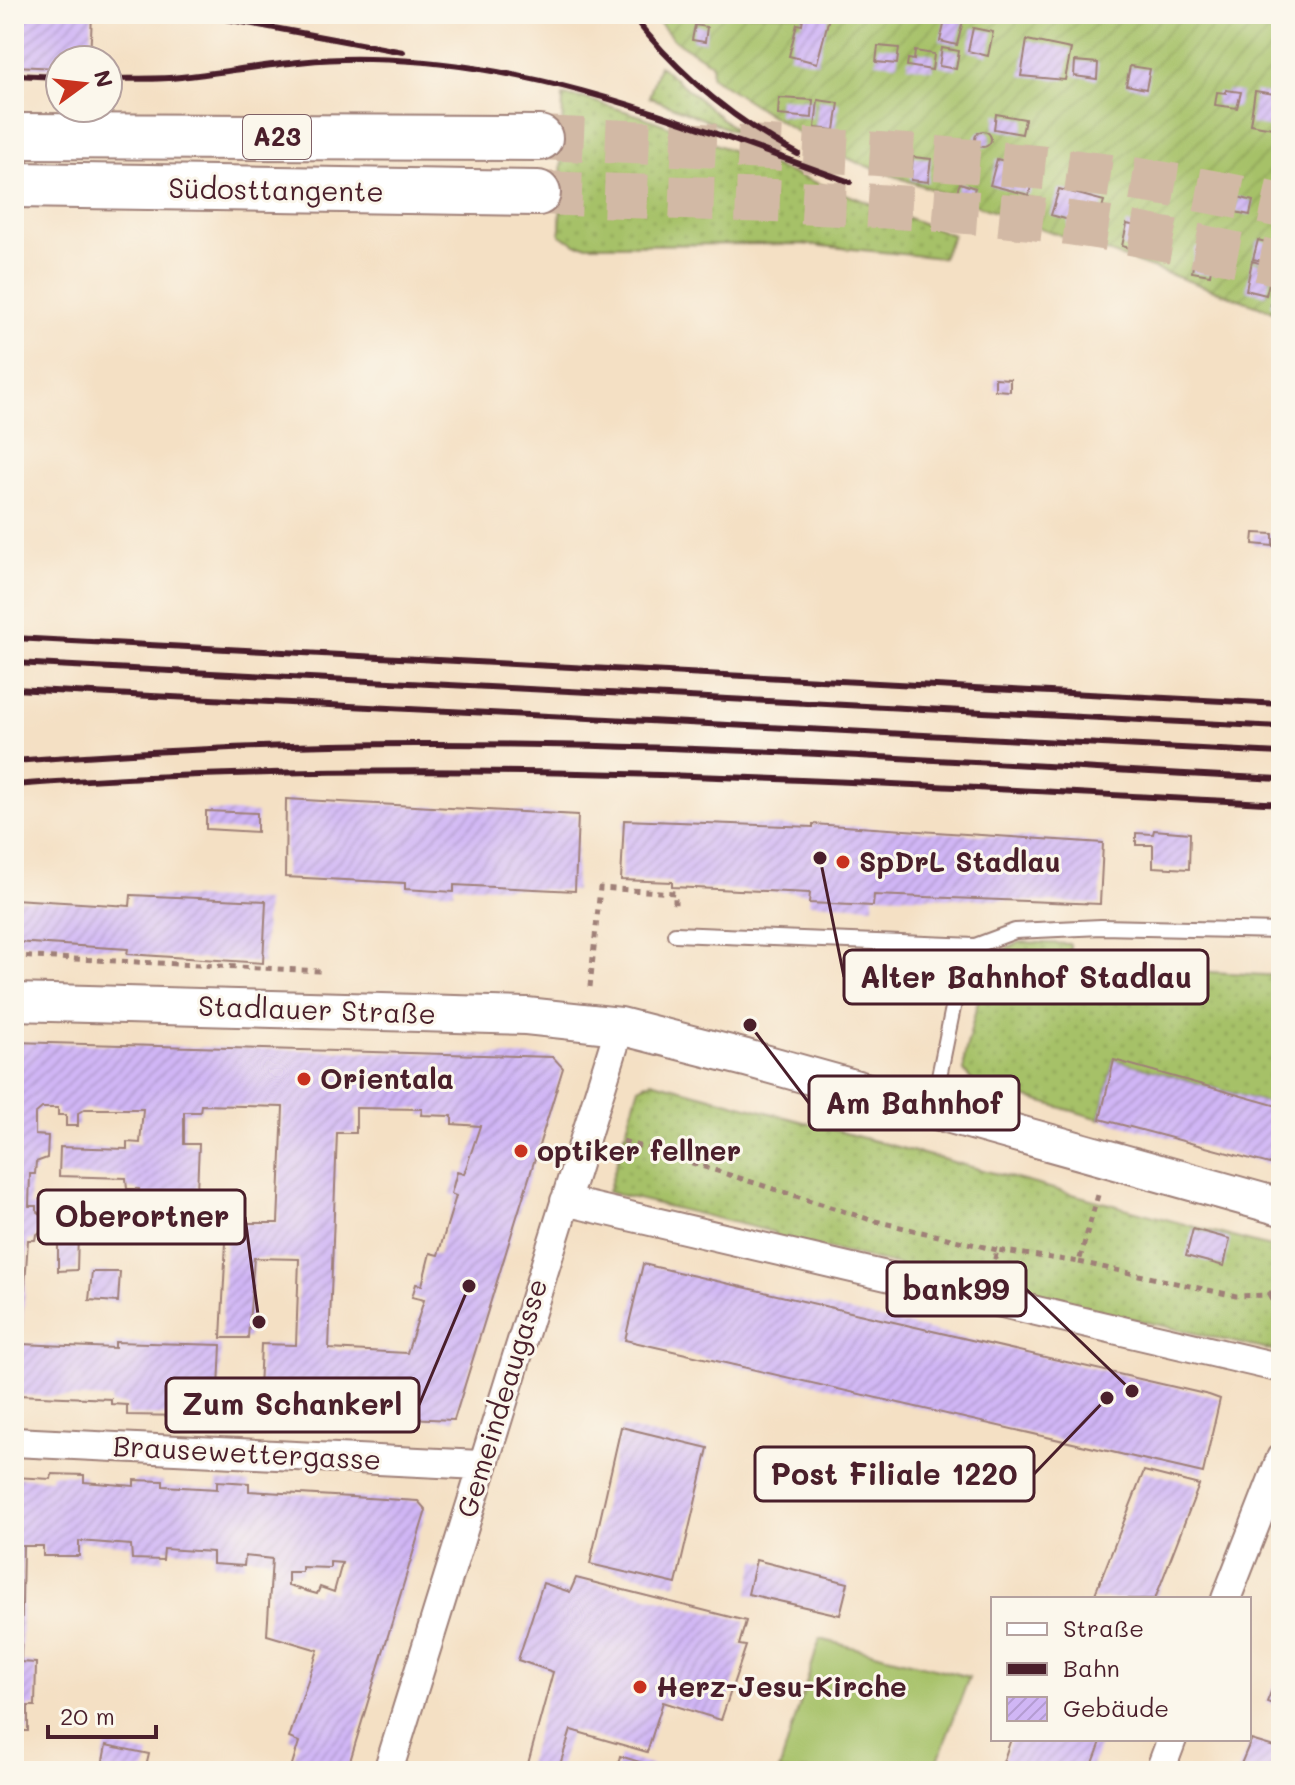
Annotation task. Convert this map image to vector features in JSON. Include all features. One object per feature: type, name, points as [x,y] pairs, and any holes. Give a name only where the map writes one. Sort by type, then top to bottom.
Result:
[{"type":"highway","name":"Südosttangente","points":[[14,136],[540,138]]},
{"type":"highway","name":"Südosttangente","points":[[14,185],[538,193]]},
{"type":"street","name":"Stadlauer Straße","points":[[14,1002],[526,1016],[620,1026],[746,1058],[1281,1207]]},
{"type":"street","name":"Gemeindeaugasse","points":[[388,1771],[480,1465],[620,1026]]},
{"type":"street","points":[[565,1201],[1281,1368]]},
{"type":"street","name":"Brausewettergasse","points":[[14,1442],[480,1465]]},
{"type":"street","points":[[1227,1597],[1281,1458]]},
{"type":"street","points":[[1160,1771],[1171,1741]]},
{"type":"lane","points":[[675,934],[975,946],[1015,931],[1072,928],[1281,931]]},
{"type":"lane","points":[[931,1111],[959,978],[975,946]]},
{"type":"path","points":[[592,987],[600,888],[675,893],[675,934]]},
{"type":"path","points":[[623,1141],[871,1220],[997,1250],[1079,1262],[1236,1296],[1269,1295],[1281,1282]]},
{"type":"path","points":[[1079,1262],[1098,1195]]},
{"type":"path","points":[[985,1299],[997,1250]]},
{"type":"path","points":[[1269,1295],[1281,1316]]},
{"type":"green space","points":[[652,14],[1281,14],[1281,314],[858,163],[806,138],[719,82],[711,76],[712,64],[674,40]]},
{"type":"green space","points":[[659,65],[740,134],[649,97]]},
{"type":"green space","points":[[563,96],[583,98],[644,117],[953,235],[942,258],[801,244],[578,245],[560,235]]},
{"type":"green space","points":[[1020,942],[1070,944],[1070,964],[1281,976],[1281,1107],[1114,1060],[1100,1119],[973,1082],[964,1071],[964,1058],[982,984],[1000,952]]},
{"type":"green space","points":[[651,1081],[1281,1250],[1281,1328],[1273,1351],[776,1237],[774,1232],[608,1192],[639,1087]]},
{"type":"green space","points":[[820,1639],[969,1677],[934,1771],[779,1771]]},
{"type":"building","points":[[14,14],[92,14],[91,44],[44,44],[44,67],[14,66]]},
{"type":"building","points":[[804,14],[830,14],[817,63],[789,56],[797,24],[802,25]]},
{"type":"building","points":[[946,17],[963,21],[957,45],[940,41]]},
{"type":"building","points":[[695,25],[707,27],[705,42],[692,40]]},
{"type":"building","points":[[973,28],[993,32],[988,56],[968,51]]},
{"type":"building","points":[[1027,40],[1071,49],[1065,80],[1021,76]]},
{"type":"building","points":[[878,46],[899,48],[897,64],[876,62]]},
{"type":"building","points":[[942,48],[959,51],[956,69],[939,66]]},
{"type":"building","points":[[915,51],[934,54],[932,70],[907,66],[908,59],[914,60]]},
{"type":"building","points":[[1075,61],[1098,63],[1097,79],[1074,76]]},
{"type":"building","points":[[1130,66],[1150,69],[1146,89],[1126,85]]},
{"type":"building","points":[[1226,90],[1241,92],[1237,108],[1215,105],[1217,92],[1226,93]]},
{"type":"building","points":[[1255,91],[1281,95],[1278,129],[1250,124]]},
{"type":"building","points":[[779,98],[813,100],[812,118],[778,115]]},
{"type":"building","points":[[818,100],[839,103],[835,130],[815,128]]},
{"type":"building","points":[[996,114],[1025,119],[1022,134],[994,129]]},
{"type":"building","points":[[980,131],[986,131],[991,139],[989,145],[980,147],[975,142],[975,136]]},
{"type":"building","points":[[913,157],[931,159],[928,182],[911,180]]},
{"type":"building","points":[[997,159],[1035,169],[1029,195],[990,185]]},
{"type":"building","points":[[960,183],[975,188],[970,202],[955,196]]},
{"type":"building","points":[[1059,189],[1104,201],[1094,234],[1068,227],[1069,220],[1051,215]]},
{"type":"building","points":[[1238,197],[1253,201],[1250,215],[1235,212]]},
{"type":"building","points":[[1127,224],[1154,230],[1149,253],[1122,246]]},
{"type":"building","points":[[1258,240],[1277,245],[1272,263],[1253,259]]},
{"type":"building","points":[[1196,247],[1214,250],[1210,275],[1192,272]]},
{"type":"building","points":[[1252,261],[1273,267],[1266,295],[1246,290]]},
{"type":"building","points":[[1274,290],[1281,292],[1281,307],[1271,305]]},
{"type":"building","points":[[995,378],[1010,379],[1010,391],[995,390]]},
{"type":"building","points":[[1254,533],[1273,534],[1273,546],[1253,544]]},
{"type":"building","points":[[286,799],[578,815],[575,891],[454,885],[454,892],[405,889],[405,883],[285,877]]},
{"type":"building","points":[[206,811],[257,813],[257,832],[206,829]]},
{"type":"building","points":[[624,820],[813,827],[813,824],[1103,843],[1100,904],[874,895],[873,906],[809,903],[810,893],[672,887],[672,882],[621,880]]},
{"type":"building","points":[[1154,830],[1190,833],[1189,869],[1153,867],[1153,845],[1136,845],[1136,833],[1153,834]]},
{"type":"building","points":[[131,895],[266,901],[263,963],[127,954],[128,949],[14,942],[14,899],[130,906]]},
{"type":"building","points":[[14,1042],[553,1057],[563,1068],[454,1420],[258,1412],[261,1344],[296,1345],[299,1259],[254,1258],[248,1338],[221,1338],[227,1223],[278,1223],[283,1107],[201,1105],[200,1112],[184,1112],[184,1144],[199,1144],[197,1191],[183,1191],[183,1221],[138,1221],[139,1189],[127,1189],[126,1178],[59,1176],[60,1147],[127,1149],[127,1142],[140,1143],[143,1109],[85,1109],[78,1113],[78,1126],[66,1126],[66,1115],[58,1115],[58,1108],[42,1108],[35,1114],[35,1135],[48,1136],[47,1158],[36,1162],[35,1174],[30,1174],[29,1206],[37,1206],[37,1211],[46,1218],[45,1228],[36,1235],[35,1240],[28,1240],[21,1344],[115,1348],[115,1342],[221,1345],[218,1410],[189,1408],[188,1416],[127,1415],[127,1405],[111,1404],[111,1399],[17,1395],[14,1398]],"holes":[[[356,1108],[422,1109],[421,1115],[452,1116],[452,1124],[480,1126],[464,1174],[457,1172],[451,1194],[456,1196],[438,1255],[430,1253],[422,1285],[416,1284],[412,1297],[424,1300],[407,1353],[329,1349],[337,1133],[356,1133]]]},
{"type":"building","points":[[1114,1060],[1281,1107],[1281,1167],[1100,1119]]},
{"type":"building","points":[[1193,1229],[1230,1239],[1224,1266],[1186,1256]]},
{"type":"building","points":[[58,1234],[78,1234],[77,1270],[58,1271]]},
{"type":"building","points":[[643,1264],[1220,1399],[1203,1473],[625,1340]]},
{"type":"building","points":[[92,1272],[120,1272],[118,1302],[89,1300]]},
{"type":"building","points":[[621,1427],[708,1448],[676,1584],[590,1564]]},
{"type":"building","points":[[1144,1471],[1199,1485],[1156,1597],[1094,1597]]},
{"type":"building","points":[[52,1474],[84,1475],[84,1482],[134,1486],[134,1480],[163,1481],[163,1486],[217,1489],[217,1481],[249,1483],[249,1491],[418,1501],[426,1510],[347,1771],[290,1771],[299,1742],[289,1738],[318,1650],[267,1635],[272,1559],[245,1556],[244,1566],[213,1564],[213,1552],[164,1549],[163,1560],[132,1559],[131,1545],[79,1541],[79,1556],[43,1556],[43,1546],[23,1546],[21,1662],[36,1663],[35,1706],[28,1706],[28,1731],[19,1731],[19,1752],[14,1752],[14,1477],[51,1479]],"holes":[[[330,1562],[342,1563],[334,1592],[320,1587],[317,1594],[288,1586],[288,1572],[302,1572],[302,1567],[330,1568]]]},
{"type":"building","points":[[756,1560],[848,1583],[840,1615],[748,1594]]},
{"type":"building","name":"Herz-Jesu-Kirche","points":[[576,1578],[746,1621],[739,1645],[746,1646],[721,1720],[663,1702],[647,1752],[571,1730],[558,1771],[526,1771],[553,1672],[518,1660],[543,1583],[570,1592]]},
{"type":"building","points":[[1281,1667],[1281,1707],[1267,1702]]},
{"type":"building","points":[[1251,1740],[1281,1749],[1281,1771],[1238,1771]]},
{"type":"building","points":[[1010,1741],[1101,1741],[1090,1771],[1000,1771]]},
{"type":"building","points":[[106,1745],[149,1754],[145,1771],[101,1771]]},
{"type":"building","points":[[620,1756],[666,1770],[666,1771],[616,1771]]},
{"type":"tunnel","points":[[540,138],[912,156],[1005,164],[1098,174],[1281,206]]},
{"type":"tunnel","points":[[538,193],[834,204],[1012,216],[1147,236],[1281,264]]},
{"type":"railway","points":[[199,14],[403,52]]},
{"type":"railway","points":[[631,14],[667,56],[707,93],[751,126],[798,154]]},
{"type":"railway","points":[[124,79],[172,78],[322,60],[369,59],[494,71],[614,100],[850,182]]},
{"type":"railway","points":[[14,75],[44,76]]},
{"type":"railway","points":[[14,638],[1281,704]]},
{"type":"railway","points":[[14,663],[1281,727]]},
{"type":"railway","points":[[14,689],[1281,753]]},
{"type":"railway","points":[[14,761],[265,747],[523,745],[848,756],[1281,779]]},
{"type":"railway","points":[[14,785],[172,776],[489,772],[806,780],[1281,804]]},
{"type":"place","name":"Alter Bahnhof Stadlau","points":[[820,858]]},
{"type":"place","name":"SpDrL Stadlau","points":[[843,862]]},
{"type":"place","name":"Am Bahnhof","points":[[750,1025]]},
{"type":"place","name":"Orientala","points":[[304,1079]]},
{"type":"place","name":"optiker fellner","points":[[521,1151]]},
{"type":"place","name":"Zum Schankerl","points":[[469,1286]]},
{"type":"place","name":"Oberortner","points":[[259,1322]]},
{"type":"place","name":"bank99","points":[[1132,1391]]},
{"type":"place","name":"Post Filiale 1220","points":[[1107,1398]]},
{"type":"place","name":"Herz-Jesu-Kirche","points":[[640,1687]]}]
